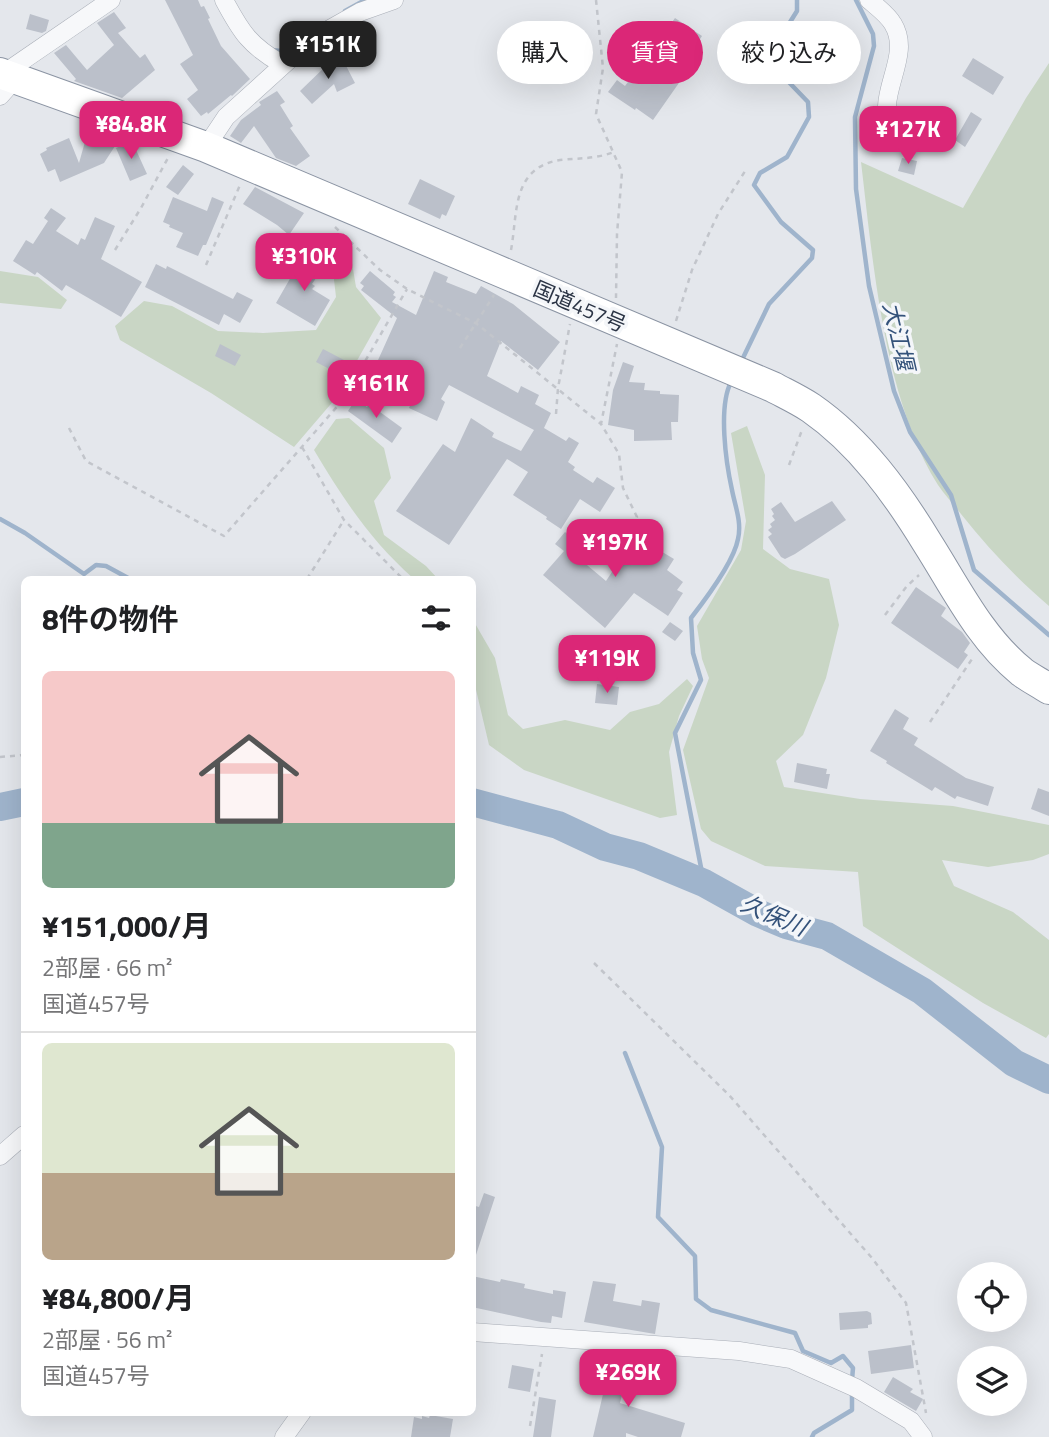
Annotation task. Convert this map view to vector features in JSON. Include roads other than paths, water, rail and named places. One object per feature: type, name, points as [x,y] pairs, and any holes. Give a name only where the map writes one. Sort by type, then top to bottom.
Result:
[{"type":"highway","name":"国道457号","points":[[5,81],[192,142],[773,387],[810,408],[853,442],[895,493],[988,636],[1022,672],[1049,689]]},
{"type":"street","points":[[5,81],[111,0]]},
{"type":"street","points":[[224,0],[242,33],[265,54],[282,64]]},
{"type":"street","points":[[192,142],[226,117],[312,39],[360,12],[394,0]]},
{"type":"street","points":[[869,0],[894,25],[901,50],[887,106]]},
{"type":"street","points":[[0,1156],[21,1138]]},
{"type":"street","points":[[476,1332],[739,1351],[791,1359],[856,1388],[925,1428]]},
{"type":"street","points":[[284,1437],[299,1416]]},
{"type":"waterway","name":"大江堰","points":[[345,11],[365,0]]},
{"type":"waterway","points":[[741,362],[769,304],[812,258],[813,250],[781,222],[754,185],[760,173],[787,157],[809,117],[808,102],[781,74],[770,54],[797,11],[797,0]]},
{"type":"waterway","name":"大江堰","points":[[856,0],[873,34],[874,46],[855,117],[856,189],[869,286],[894,391],[910,432],[951,495],[974,570],[1049,635]]},
{"type":"waterway","name":"大江堰","points":[[272,50],[280,51],[301,38]]},
{"type":"waterway","points":[[704,883],[675,733],[701,680],[693,653],[691,618],[725,569],[739,533],[724,435],[725,406],[731,382]]},
{"type":"waterway","points":[[0,519],[84,574],[96,565],[106,566],[124,576]]},
{"type":"waterway","name":"久保川","points":[[0,807],[21,803]]},
{"type":"waterway","name":"久保川","points":[[476,803],[558,825],[605,847],[639,856],[704,883],[786,925],[827,936],[922,991],[1014,1063],[1049,1080]]},
{"type":"waterway","points":[[625,1053],[662,1147],[658,1217],[695,1256],[696,1299],[711,1310],[795,1333],[803,1351],[831,1363],[843,1356],[853,1368],[852,1380]]},
{"type":"waterway","points":[[812,1437],[814,1433],[852,1410],[852,1392]]}]
